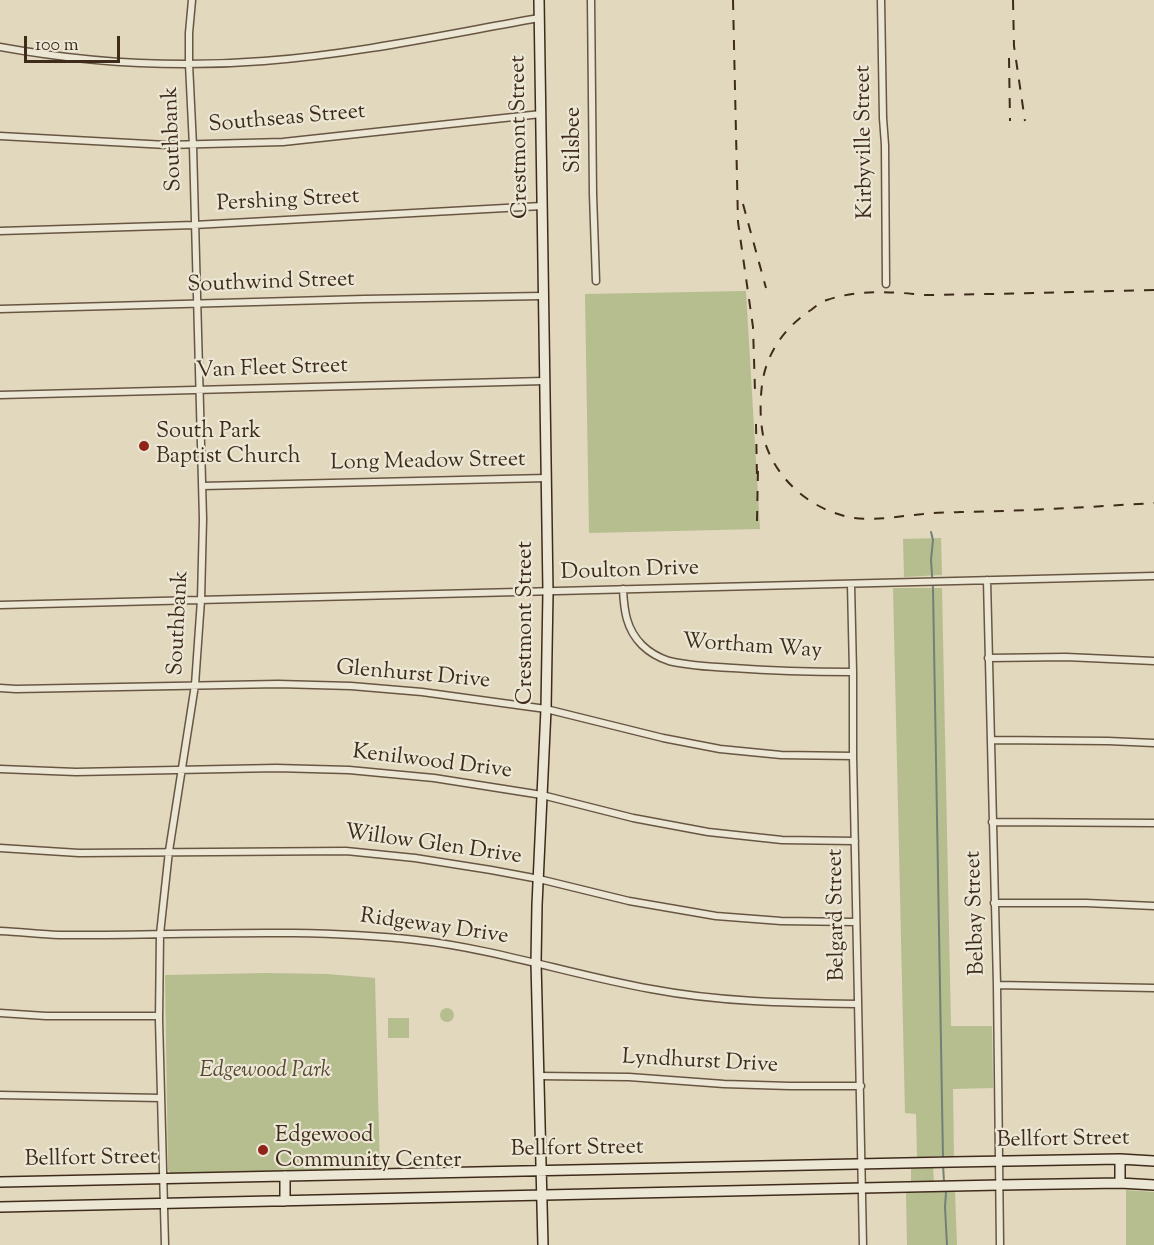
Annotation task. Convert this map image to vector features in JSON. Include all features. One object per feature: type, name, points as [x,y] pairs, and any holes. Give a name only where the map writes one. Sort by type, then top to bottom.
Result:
[{"type":"main road","name":"Crestmont Street","points":[[539,0],[548,592],[546,710],[536,962],[543,1245]]},
{"type":"main road","name":"Bellfort Street","points":[[0,1182],[861,1163],[1120,1159],[1154,1161]]},
{"type":"main road","points":[[1120,1159],[1120,1183]]},
{"type":"main road","points":[[285,1176],[285,1201]]},
{"type":"main road","name":"Bellfort Street","points":[[0,1207],[935,1186],[1120,1183],[1154,1185]]},
{"type":"street","name":"Southbank","points":[[165,1245],[159,1016],[160,934],[169,851],[195,685],[201,600],[203,519],[189,64],[192,0]]},
{"type":"street","name":"Silsbee","points":[[591,0],[596,281]]},
{"type":"street","name":"Kirbyville Street","points":[[881,0],[886,284]]},
{"type":"street","points":[[0,47],[125,63],[189,64],[263,61],[329,54],[539,18]]},
{"type":"street","name":"Southseas Street","points":[[0,136],[193,146],[284,142],[541,114]]},
{"type":"street","name":"Pershing Street","points":[[0,231],[194,225],[542,206]]},
{"type":"street","name":"Southwind Street","points":[[0,309],[543,296]]},
{"type":"street","name":"Van Fleet Street","points":[[0,395],[544,381]]},
{"type":"street","name":"Long Meadow Street","points":[[202,486],[546,478]]},
{"type":"street","name":"Doulton Drive","points":[[0,605],[1154,576]]},
{"type":"street","name":"Belbay Street","points":[[987,580],[1000,1245]]},
{"type":"street","name":"Belgard Street","points":[[851,584],[863,1245]]},
{"type":"street","name":"Wortham Way","points":[[623,590],[624,611],[634,636],[648,650],[667,660],[718,667],[776,671],[853,672]]},
{"type":"street","points":[[988,658],[1066,657],[1154,661]]},
{"type":"street","name":"Glenhurst Drive","points":[[0,688],[278,684],[351,686],[422,692],[546,710],[720,749],[782,755],[853,756]]},
{"type":"street","points":[[991,740],[1154,743]]},
{"type":"street","name":"Kenilwood Drive","points":[[0,769],[76,772],[276,768],[349,770],[434,778],[542,795],[633,818],[708,832],[782,840],[855,841]]},
{"type":"street","points":[[992,822],[1154,824]]},
{"type":"street","name":"Willow Glen Drive","points":[[0,849],[79,853],[346,851],[491,870],[629,901],[716,916],[781,921],[856,922]]},
{"type":"street","points":[[994,903],[1154,906]]},
{"type":"street","name":"Ridgeway Drive","points":[[0,931],[57,935],[344,933],[418,940],[480,950],[652,989],[714,998],[779,1003],[858,1004]]},
{"type":"street","points":[[996,985],[1154,988]]},
{"type":"street","points":[[0,1013],[46,1016],[159,1016]]},
{"type":"street","name":"Lyndhurst Drive","points":[[538,1076],[584,1075],[724,1084],[861,1086]]},
{"type":"street","points":[[0,1095],[161,1098]]},
{"type":"green space","points":[[746,291],[760,529],[589,533],[585,294]]},
{"type":"green space","points":[[941,538],[942,575],[904,577],[903,539]]},
{"type":"green space","points":[[893,588],[942,588],[951,1026],[992,1026],[993,1088],[953,1089],[954,1156],[917,1157],[916,1114],[905,1113]]},
{"type":"green space","name":"Edgewood Park","points":[[267,973],[375,978],[380,1171],[171,1173],[168,1170],[165,975]]},
{"type":"green space","points":[[447,1008],[452,1010],[454,1015],[452,1020],[447,1022],[442,1020],[440,1015],[442,1010]]},
{"type":"green space","points":[[388,1018],[409,1018],[409,1038],[388,1038]]},
{"type":"green space","points":[[933,1165],[934,1183],[911,1184],[911,1166]]},
{"type":"green space","points":[[1126,1190],[1154,1192],[1154,1245],[1126,1245]]},
{"type":"green space","points":[[955,1191],[957,1245],[907,1245],[906,1193]]},
{"type":"waterway","points":[[931,532],[933,540],[931,560],[943,1158]]},
{"type":"waterway","points":[[943,1164],[944,1182]]},
{"type":"waterway","points":[[944,1188],[947,1245]]},
{"type":"railway","points":[[733,0],[738,222],[753,327],[755,391]]},
{"type":"railway","points":[[1013,0],[1014,46],[1025,121]]},
{"type":"railway","points":[[1009,58],[1010,121]]},
{"type":"railway","points":[[743,204],[766,288]]},
{"type":"railway","points":[[1154,290],[927,295],[872,292],[845,295],[819,304],[785,333],[772,352],[764,373],[761,391],[763,435],[775,465],[796,490],[809,500],[838,514],[854,518],[880,519],[932,513],[1154,503]]},
{"type":"railway","points":[[756,424],[757,478]]},
{"type":"railway","points":[[757,521],[758,469]]},
{"type":"place","name":"South Park Baptist Church","points":[[144,446]]},
{"type":"place","name":"Edgewood Community Center","points":[[263,1150]]}]
